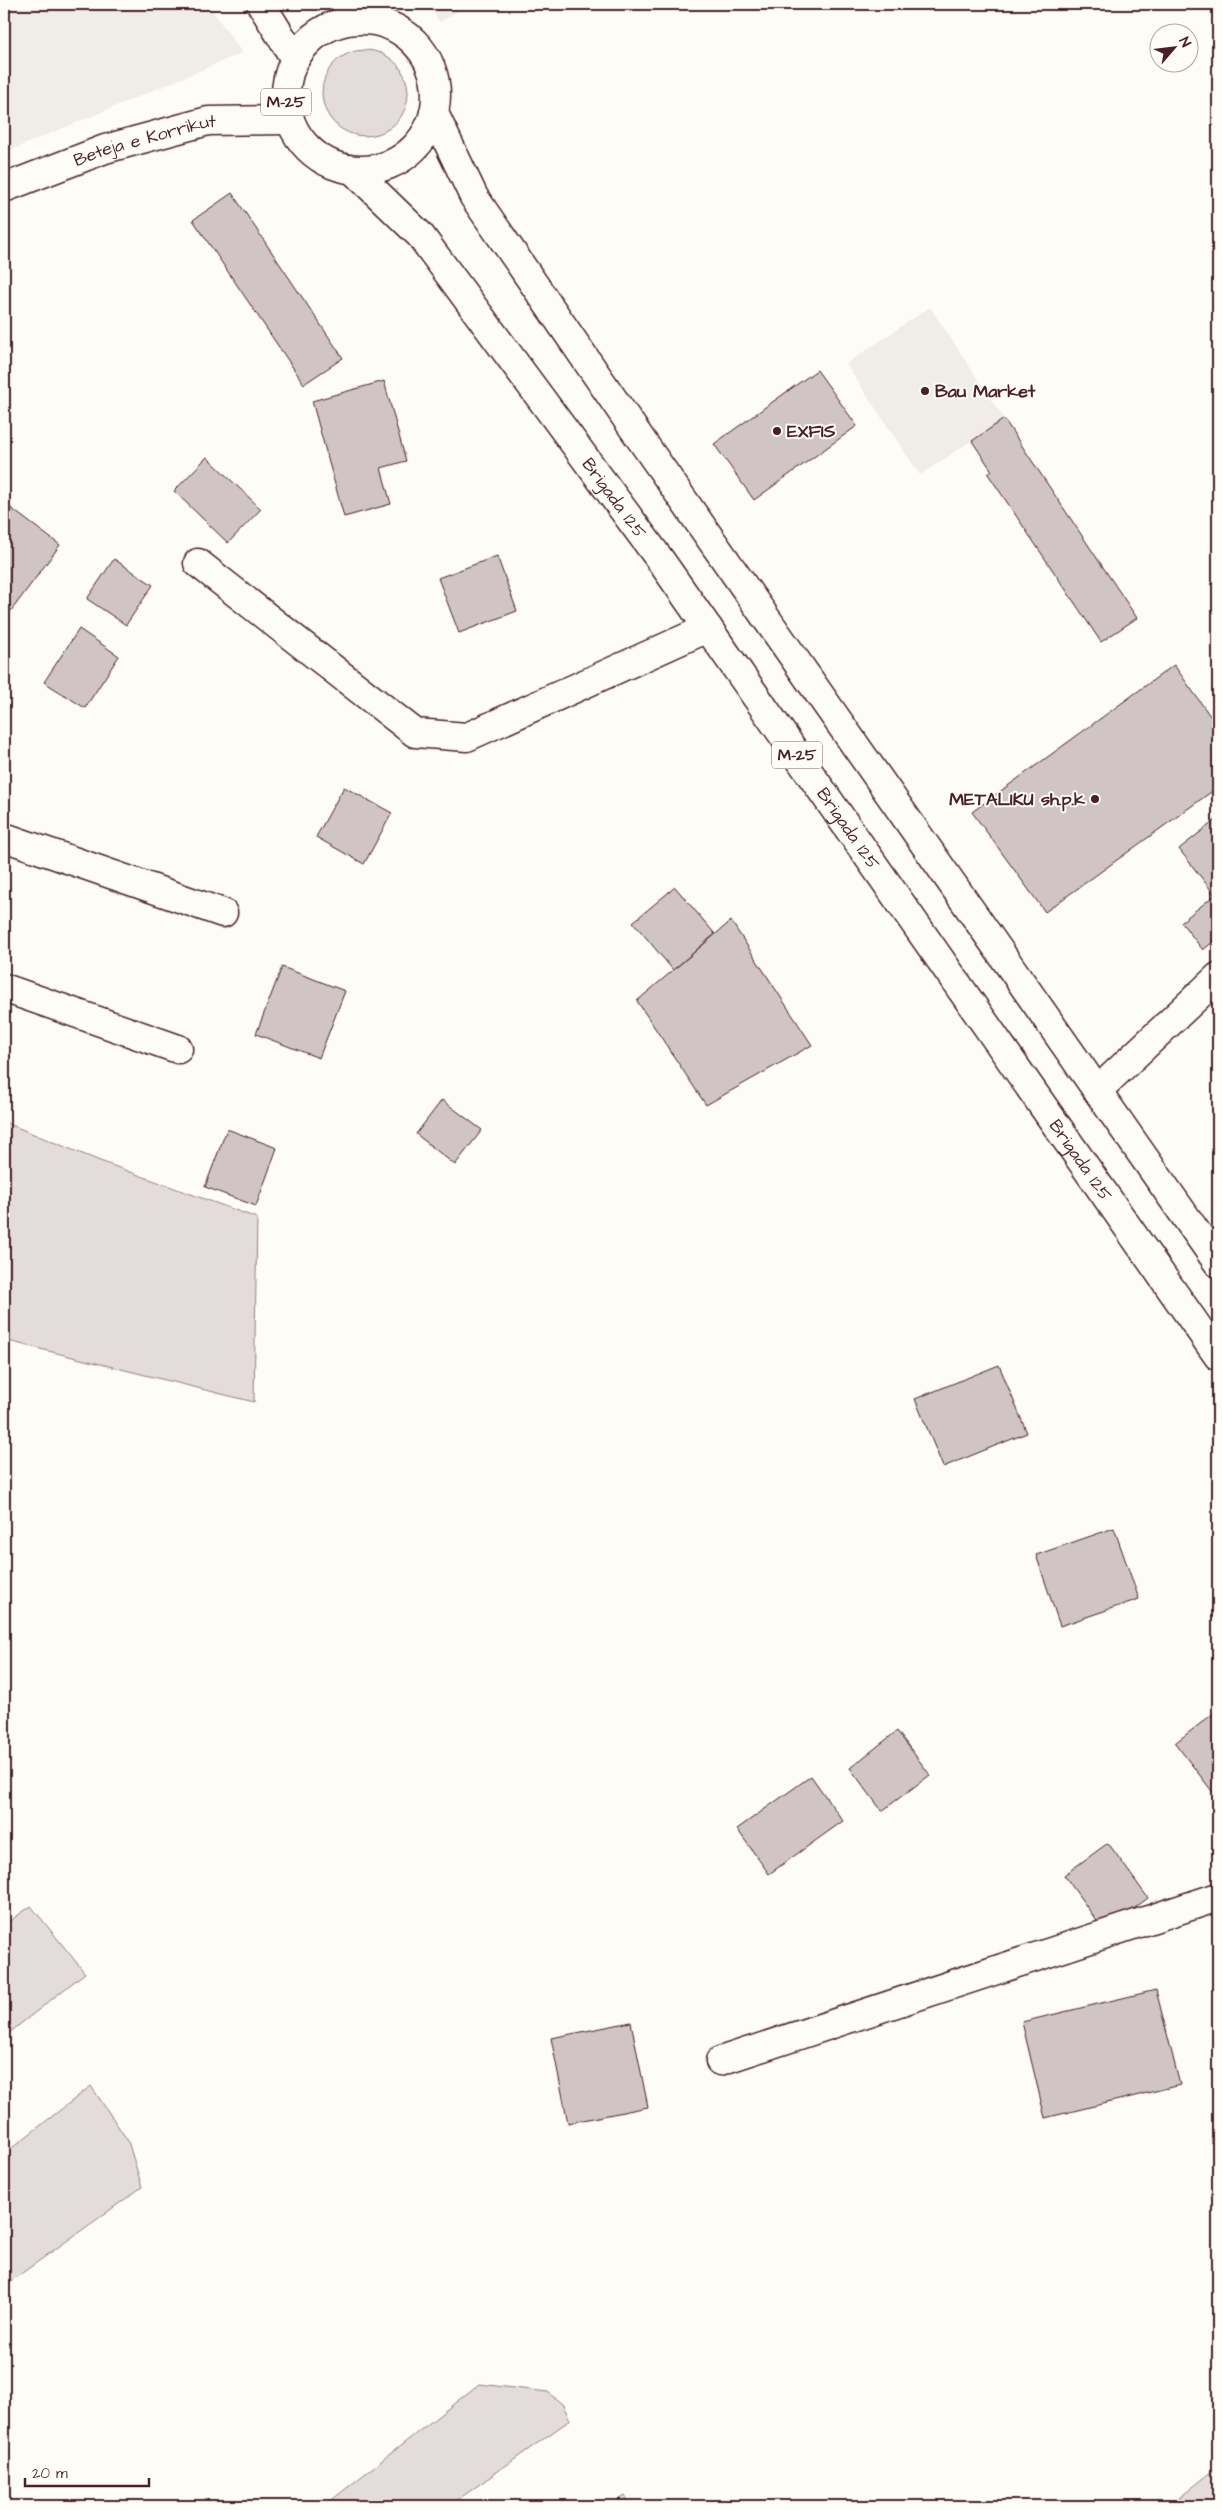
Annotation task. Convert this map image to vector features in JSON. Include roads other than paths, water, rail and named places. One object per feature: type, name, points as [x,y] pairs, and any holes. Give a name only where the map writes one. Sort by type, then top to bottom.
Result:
[{"type":"main road","points":[[261,4],[295,59]]},
{"type":"main road","name":"M-25","points":[[362,12],[396,28],[416,43],[430,64],[437,88],[434,113],[424,138],[405,157],[380,169],[354,171],[326,162],[304,145],[290,120],[285,100],[288,79],[295,59],[309,41],[327,28],[349,21],[362,12]]},
{"type":"main road","name":"M-25","points":[[434,113],[474,198],[1218,1263]]},
{"type":"main road","name":"Beteja e Korrikut","points":[[4,188],[105,149],[208,121],[290,120]]},
{"type":"main road","name":"Brigada 125","points":[[354,171],[420,235],[708,628],[1218,1356]]},
{"type":"main road","points":[[198,563],[415,733],[467,737],[708,628]]},
{"type":"main road","points":[[4,837],[223,913]]},
{"type":"main road","points":[[1098,1090],[1218,977]]},
{"type":"main road","points":[[4,988],[178,1049]]},
{"type":"main road","points":[[720,2061],[1218,1897]]},
{"type":"place","name":"Bau Market","points":[[925,391]]},
{"type":"place","name":"EXFIS","points":[[777,431]]},
{"type":"place","name":"METALIKU sh.p.k","points":[[1095,799]]}]
